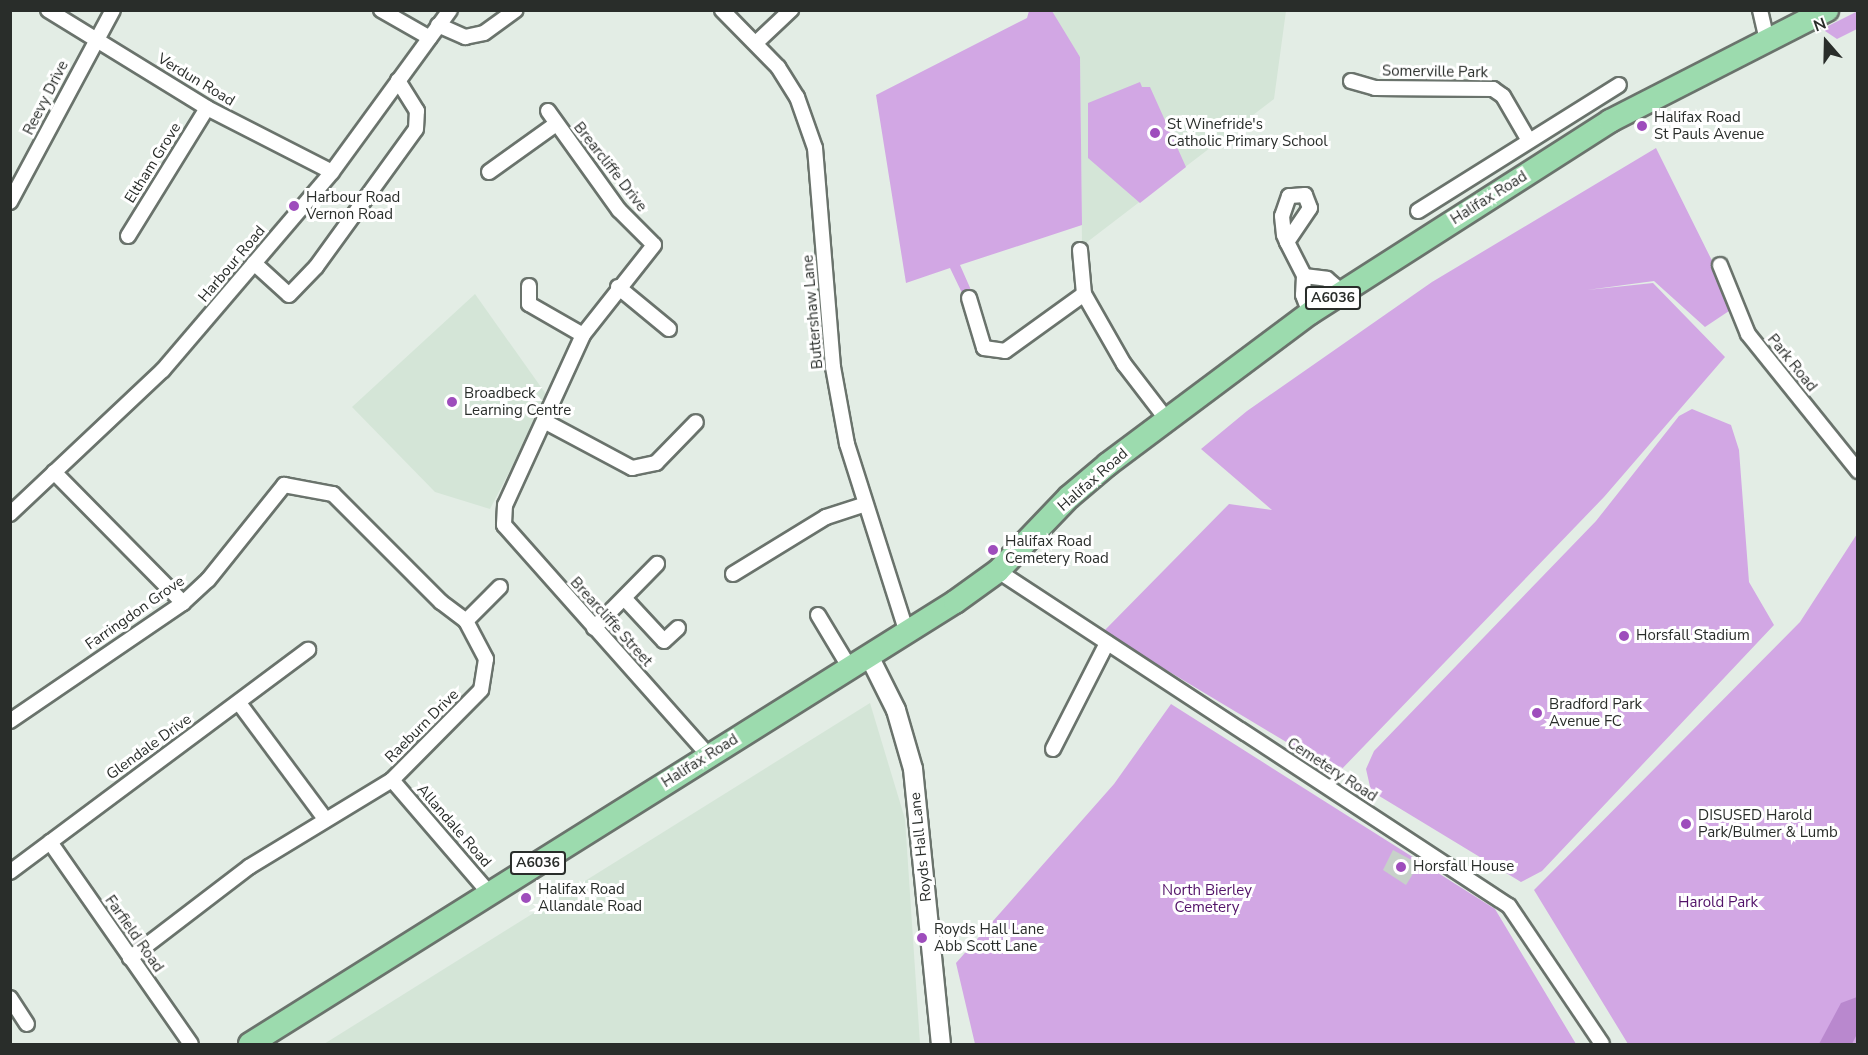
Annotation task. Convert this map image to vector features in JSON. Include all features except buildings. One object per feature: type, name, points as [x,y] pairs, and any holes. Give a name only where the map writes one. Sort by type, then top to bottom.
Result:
[{"type":"highway","name":"Halifax Road","points":[[250,1044],[708,755],[861,664],[998,571],[1070,497],[1167,420],[1310,313],[1342,292],[1610,121],[1827,10]]},
{"type":"street","name":"Verdun Road","points":[[48,10],[207,108],[332,172]]},
{"type":"street","name":"Reevy Drive","points":[[10,202],[95,38],[113,10]]},
{"type":"street","points":[[381,10],[430,38]]},
{"type":"street","name":"Harbour Road","points":[[10,514],[163,370],[332,172],[450,10]]},
{"type":"street","points":[[438,26],[465,37],[484,33],[516,10]]},
{"type":"street","name":"Buttershaw Lane","points":[[722,10],[757,42],[797,97],[815,148],[833,367],[864,505],[907,633]]},
{"type":"street","points":[[757,42],[791,10]]},
{"type":"street","points":[[1760,10],[1767,41]]},
{"type":"street","points":[[254,263],[289,295],[316,267],[417,129],[417,111],[398,81]]},
{"type":"street","name":"Somerville Park","points":[[1351,81],[1375,88],[1493,89],[1503,96],[1528,139]]},
{"type":"street","points":[[1418,211],[1528,139],[1619,85]]},
{"type":"street","name":"Eltham Grove","points":[[128,236],[207,108]]},
{"type":"street","name":"Brearcliffe Drive","points":[[505,505],[583,335],[618,287],[654,245],[619,210],[548,111]]},
{"type":"street","name":"Brearcliffe Drive","points":[[489,172],[556,124]]},
{"type":"street","points":[[1488,165],[1502,190]]},
{"type":"street","points":[[1287,242],[1304,276],[1303,295],[1310,313]]},
{"type":"street","points":[[1080,250],[1084,294],[1124,364],[1167,420]]},
{"type":"street","name":"Park Road","points":[[1720,265],[1748,334],[1857,471]]},
{"type":"street","points":[[1304,276],[1327,279],[1342,292]]},
{"type":"street","points":[[529,286],[529,304],[583,335]]},
{"type":"street","points":[[618,287],[669,329]]},
{"type":"street","points":[[969,298],[984,348],[1005,351],[1084,294]]},
{"type":"street","points":[[544,421],[632,468],[656,463],[696,422]]},
{"type":"street","points":[[54,472],[183,603]]},
{"type":"street","name":"Farringdon Grove","points":[[10,721],[183,603],[208,580],[284,484]]},
{"type":"street","name":"Raeburn Drive","points":[[130,958],[249,867],[392,780],[481,690],[486,659],[466,621],[333,494],[284,484]]},
{"type":"street","name":"Brearcliffe Street","points":[[505,505],[504,525],[708,755]]},
{"type":"street","points":[[733,574],[826,517],[864,505]]},
{"type":"street","points":[[594,628],[657,564]]},
{"type":"street","name":"Cemetery Road","points":[[998,571],[1509,906],[1602,1044]]},
{"type":"street","points":[[466,621],[500,586]]},
{"type":"street","points":[[625,599],[664,641],[678,628]]},
{"type":"street","points":[[818,615],[861,664]]},
{"type":"street","points":[[1053,749],[1107,644]]},
{"type":"street","name":"Glendale Drive","points":[[10,872],[308,650]]},
{"type":"street","name":"Royds Hall Lane","points":[[861,664],[896,710],[913,769],[941,1044]]},
{"type":"street","points":[[239,703],[325,819]]},
{"type":"street","name":"Allandale Road","points":[[392,780],[490,894]]},
{"type":"street","name":"Farfield Road","points":[[50,842],[191,1044]]},
{"type":"street","points":[[10,998],[27,1024]]},
{"type":"shaded area","name":"St Winefride's Catholic Primary School","points":[[1050,11],[1286,11],[1274,99],[1082,246],[1080,57]]},
{"type":"shaded area","name":"Broadbeck Learning Centre","points":[[475,294],[548,397],[490,509],[435,492],[352,407]]},
{"type":"shaded area","points":[[870,703],[905,819],[920,1044],[324,1044]]},
{"type":"shaded area","points":[[1857,997],[1857,1034],[1852,1044],[1819,1044],[1841,1003]]},
{"type":"green space","points":[[1029,11],[1052,11],[1080,57],[1082,225],[960,265],[971,290],[962,293],[950,268],[906,283],[876,95],[1027,18]]},
{"type":"green space","points":[[1858,11],[1857,29],[1837,39],[1822,29]]},
{"type":"green space","points":[[1140,82],[1142,87],[1150,87],[1186,167],[1140,203],[1088,158],[1088,103]]},
{"type":"green space","points":[[1656,148],[1735,307],[1705,327],[1654,281],[1587,290],[1653,283],[1725,357],[1604,497],[1338,773],[1103,632],[1229,504],[1272,510],[1201,449],[1247,411],[1432,282]]},
{"type":"green space","name":"Horsfall Stadium","points":[[1692,409],[1731,425],[1739,450],[1749,582],[1774,625],[1542,871],[1521,882],[1371,791],[1366,769],[1374,751],[1596,521],[1679,416]]},
{"type":"green space","name":"Harold Park","points":[[1857,534],[1857,1044],[1628,1044],[1534,890],[1800,622]]},
{"type":"green space","name":"North Bierley Cemetery","points":[[1171,704],[1495,909],[1576,1044],[975,1044],[956,963],[1114,784]]},
{"type":"place","name":"Halifax Road St Pauls Avenue","points":[[1642,126]]},
{"type":"place","name":"St Winefride's Catholic Primary School","points":[[1155,133]]},
{"type":"place","name":"Harbour Road Vernon Road","points":[[294,206]]},
{"type":"place","name":"Broadbeck Learning Centre","points":[[452,402]]},
{"type":"place","name":"Halifax Road Cemetery Road","points":[[993,550]]},
{"type":"place","name":"Horsfall Stadium","points":[[1624,636]]},
{"type":"place","name":"Bradford Park Avenue FC","points":[[1537,713]]},
{"type":"place","name":"DISUSED Harold Park/Bulmer & Lumb","points":[[1686,824]]},
{"type":"place","name":"Horsfall House","points":[[1401,867]]},
{"type":"place","name":"Halifax Road Allandale Road","points":[[526,898]]},
{"type":"place","name":"Royds Hall Lane Abb Scott Lane","points":[[922,938]]}]
